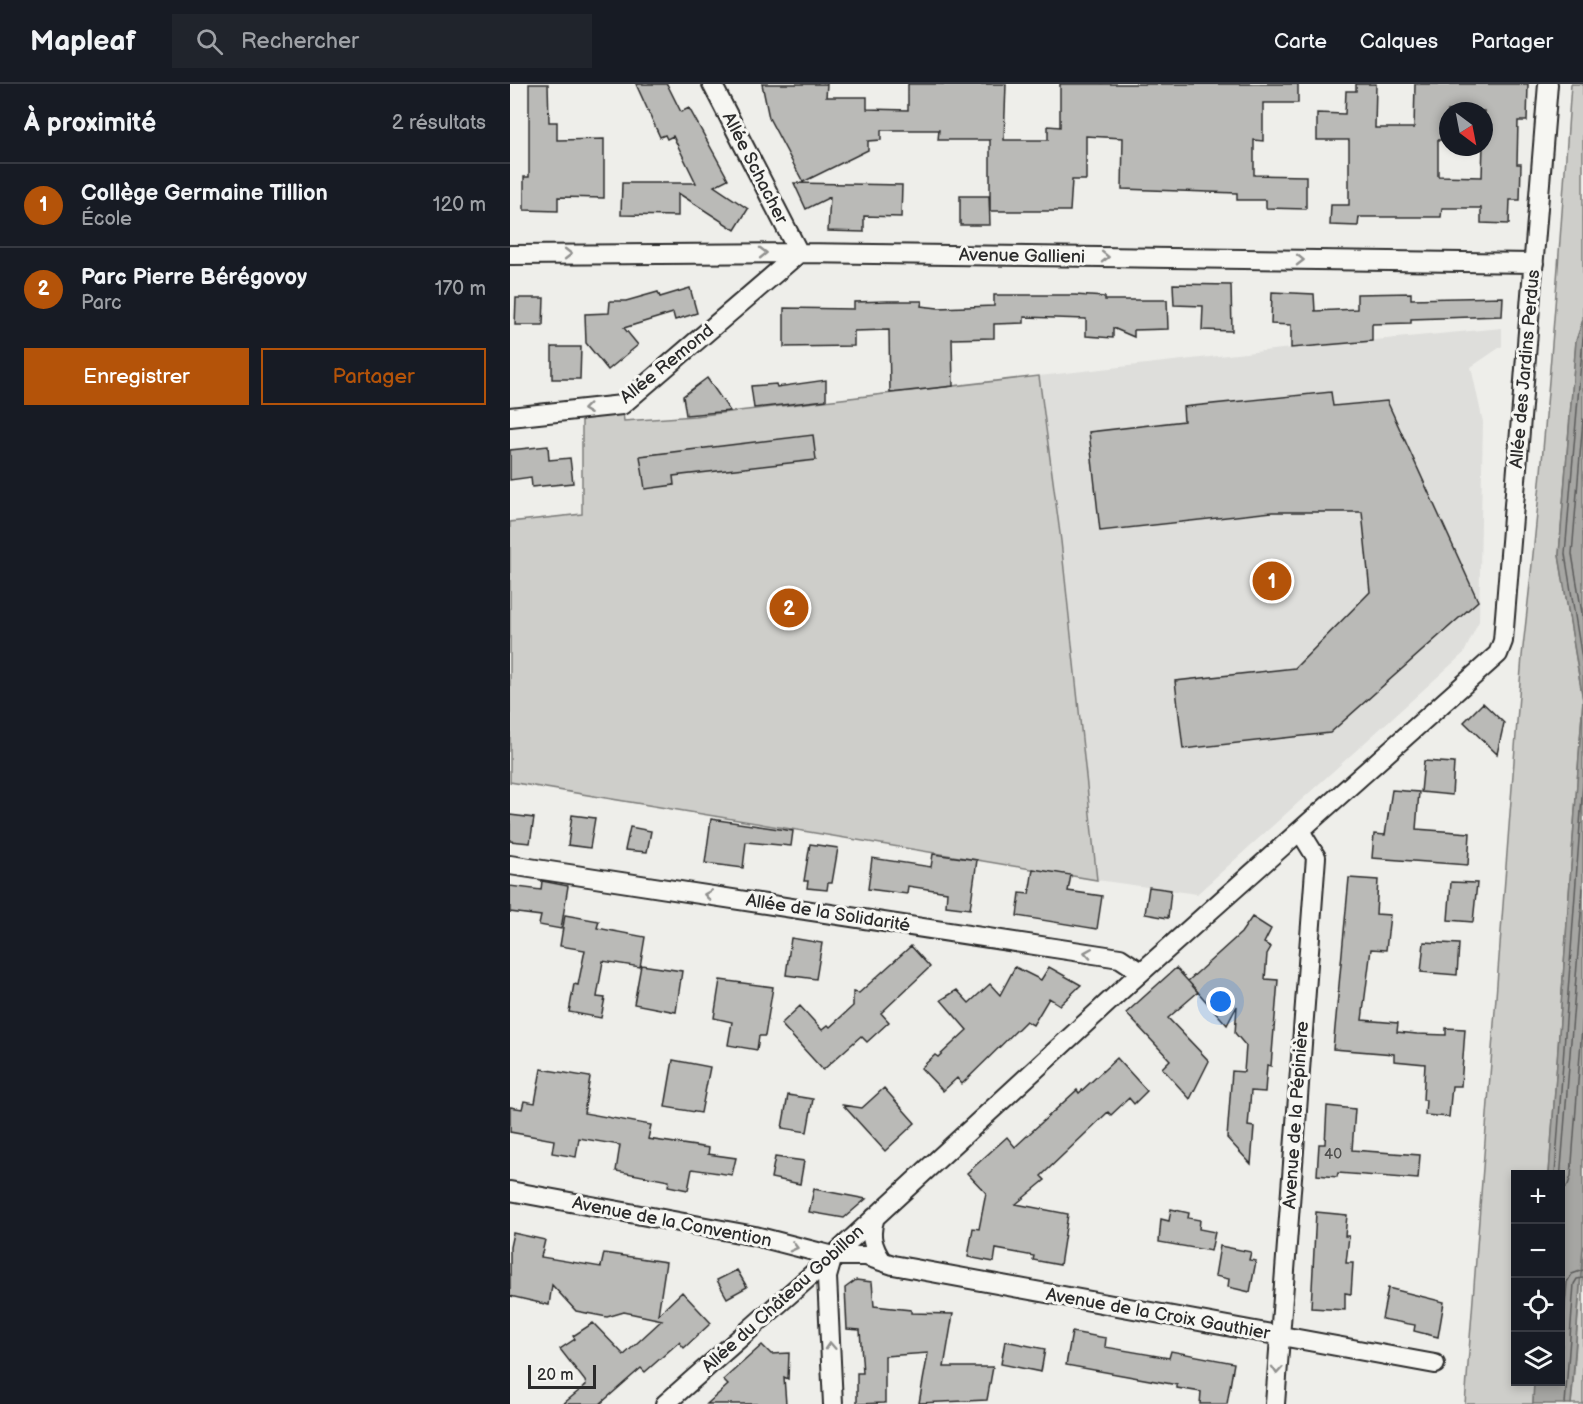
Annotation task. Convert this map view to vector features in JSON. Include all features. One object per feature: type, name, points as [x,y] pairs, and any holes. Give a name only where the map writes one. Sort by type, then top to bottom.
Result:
[{"type":"street","name":"Allée Schacher","points":[[712,84],[799,253]]},
{"type":"street","name":"Allée des Jardins Perdus","points":[[1498,654],[1503,641],[1548,84]]},
{"type":"street","name":"Avenue Gallieni","points":[[510,255],[799,253],[1534,263]]},
{"type":"street","name":"Allée Remond","points":[[510,417],[622,405],[799,253]]},
{"type":"street","name":"Allée du Château Gobillon","points":[[665,1404],[875,1217],[1141,972],[1498,654]]},
{"type":"street","name":"Avenue de la Pépinière","points":[[1275,1404],[1316,857],[1300,831]]},
{"type":"street","name":"Allée de la Solidarité","points":[[510,865],[1120,958],[1141,972]]},
{"type":"street","name":"Avenue de la Convention","points":[[510,1191],[754,1236],[832,1256]]},
{"type":"street","points":[[875,1217],[871,1230],[872,1238],[874,1249],[882,1261]]},
{"type":"street","name":"Avenue de la Croix Gauthier","points":[[832,1256],[866,1256],[882,1261],[1435,1364]]},
{"type":"street","points":[[832,1256],[827,1277],[832,1404]]},
{"type":"shaded area","points":[[1571,84],[1583,84],[1583,320],[1576,341],[1559,555],[1583,700],[1549,1170],[1511,1170],[1511,1386],[1534,1386],[1533,1404],[1465,1404],[1522,656],[1550,370]]},
{"type":"shaded area","points":[[1502,328],[1502,346],[1471,367],[1483,422],[1479,621],[1464,653],[1197,894],[1097,880],[1061,541],[1039,376],[1291,348]]},
{"type":"shaded area","points":[[1039,376],[1061,541],[1097,880],[510,782],[510,522],[582,514],[582,409],[622,405],[624,421],[695,416]]},
{"type":"shaded area","points":[[1583,1246],[1583,1404],[1571,1404],[1573,1384]]},
{"type":"water","points":[[1583,320],[1583,700],[1559,555],[1576,341]]},
{"type":"water","points":[[1583,700],[1583,1246],[1571,1404],[1533,1404],[1534,1386],[1565,1386],[1565,1170],[1549,1170]]},
{"type":"building","points":[[529,84],[548,84],[549,122],[557,122],[557,140],[604,139],[604,198],[558,197],[558,211],[524,210],[524,177],[529,177]]},
{"type":"building","points":[[636,84],[667,84],[681,112],[689,108],[728,179],[714,186],[748,209],[735,230],[678,193],[678,216],[621,215],[622,183],[696,183],[673,136],[667,139],[665,135],[660,137]]},
{"type":"building","points":[[762,84],[827,84],[826,97],[867,97],[867,109],[908,110],[908,84],[1006,84],[1004,140],[1048,140],[1048,126],[1060,127],[1060,84],[1298,84],[1298,103],[1263,103],[1263,141],[1254,140],[1254,175],[1306,176],[1306,209],[1266,208],[1266,200],[1237,200],[1237,193],[1122,189],[1123,138],[1086,136],[1086,180],[1072,180],[1070,211],[990,211],[990,140],[938,140],[939,130],[881,130],[881,140],[868,141],[868,150],[803,182],[769,118]]},
{"type":"building","points":[[1356,84],[1376,84],[1375,128],[1414,128],[1415,84],[1528,84],[1527,121],[1518,121],[1517,164],[1521,164],[1520,200],[1510,200],[1509,224],[1481,223],[1481,208],[1442,208],[1441,217],[1359,217],[1358,226],[1330,225],[1331,205],[1349,205],[1349,140],[1317,140],[1317,113],[1345,114],[1346,91],[1356,91]]},
{"type":"building","points":[[794,183],[902,185],[901,217],[864,216],[864,232],[828,231],[830,197],[806,209]]},
{"type":"building","points":[[960,196],[989,196],[990,225],[960,225]]},
{"type":"building","points":[[1173,284],[1231,285],[1232,331],[1202,330],[1203,306],[1174,305]]},
{"type":"building","points":[[690,288],[697,313],[675,320],[673,313],[624,328],[638,345],[608,370],[586,343],[585,314],[609,313],[610,301],[626,301],[658,292],[660,297]]},
{"type":"building","points":[[1272,292],[1314,294],[1315,311],[1357,309],[1357,294],[1411,293],[1411,299],[1503,297],[1502,316],[1411,319],[1411,323],[1372,324],[1372,341],[1291,348],[1291,325],[1271,324]]},
{"type":"building","points":[[994,295],[1075,295],[1105,297],[1105,300],[1167,300],[1168,329],[1134,330],[1134,337],[1113,328],[1113,338],[1086,336],[1086,319],[1024,317],[1024,323],[994,324],[994,338],[952,339],[953,386],[890,393],[889,330],[854,331],[854,346],[784,347],[784,308],[854,309],[854,302],[888,301],[922,301],[921,306],[938,308],[994,306]]},
{"type":"building","points":[[516,298],[544,298],[543,325],[515,325]]},
{"type":"building","points":[[552,347],[581,347],[580,379],[552,379]]},
{"type":"building","points":[[707,378],[730,411],[686,415],[683,396]]},
{"type":"building","points":[[826,380],[826,400],[754,408],[751,386],[776,384],[777,387]]},
{"type":"building","points":[[1331,392],[1333,406],[1387,401],[1478,601],[1330,733],[1183,749],[1175,681],[1295,668],[1370,592],[1362,512],[1272,512],[1100,531],[1089,432],[1184,421],[1183,407]]},
{"type":"building","points":[[813,435],[816,460],[673,476],[674,485],[645,489],[640,456]]},
{"type":"building","points":[[548,446],[549,460],[570,458],[573,483],[532,487],[531,477],[510,480],[510,450]]},
{"type":"building","points":[[1483,703],[1504,723],[1497,754],[1464,722]]},
{"type":"building","points":[[1424,761],[1454,763],[1452,795],[1421,792]]},
{"type":"building","points":[[1392,790],[1419,792],[1416,829],[1470,833],[1468,865],[1372,858],[1374,834],[1385,835]]},
{"type":"building","points":[[510,815],[534,818],[530,843],[510,841]]},
{"type":"building","points":[[572,815],[595,818],[590,848],[568,845]]},
{"type":"building","points":[[711,819],[793,831],[791,846],[746,842],[743,868],[705,863]]},
{"type":"building","points":[[630,827],[651,831],[647,852],[625,850]]},
{"type":"building","points":[[810,844],[838,848],[832,883],[828,883],[827,890],[807,888],[808,881],[804,881]]},
{"type":"building","points":[[933,854],[977,860],[970,909],[946,906],[947,892],[908,886],[907,894],[868,889],[872,858],[931,867]]},
{"type":"building","points":[[1033,869],[1071,875],[1068,891],[1102,896],[1097,929],[1017,916],[1020,893],[1029,894]]},
{"type":"building","points":[[1349,878],[1378,880],[1376,914],[1390,915],[1386,950],[1371,949],[1362,1020],[1398,1023],[1397,1032],[1417,1034],[1446,1035],[1446,1028],[1465,1029],[1461,1086],[1452,1086],[1449,1117],[1425,1115],[1426,1100],[1423,1100],[1425,1064],[1394,1061],[1394,1054],[1333,1049]]},
{"type":"building","points":[[542,881],[568,886],[561,929],[539,925],[541,916],[510,912],[510,886],[541,890]]},
{"type":"building","points":[[1451,882],[1477,883],[1473,922],[1448,920]]},
{"type":"building","points":[[1149,887],[1171,890],[1168,918],[1145,914]]},
{"type":"building","points":[[565,915],[599,921],[597,928],[645,937],[640,967],[603,961],[597,997],[605,998],[601,1018],[569,1012],[574,984],[578,985],[585,950],[560,946]]},
{"type":"building","points":[[1252,917],[1271,929],[1264,943],[1271,947],[1267,954],[1265,979],[1278,980],[1271,1066],[1267,1065],[1265,1092],[1251,1091],[1248,1126],[1254,1127],[1251,1164],[1227,1138],[1232,1071],[1244,1072],[1246,1046],[1235,1033],[1237,1006],[1227,1025],[1188,981],[1241,933]]},
{"type":"building","points":[[791,938],[822,943],[816,979],[786,975]]},
{"type":"building","points":[[1424,942],[1459,944],[1457,975],[1421,972]]},
{"type":"building","points":[[911,946],[930,967],[881,1013],[889,1022],[867,1042],[861,1036],[823,1070],[781,1024],[800,1006],[822,1030],[828,1025],[830,1027],[853,1006],[853,992],[859,993]]},
{"type":"building","points":[[641,965],[682,971],[676,1012],[634,1004]]},
{"type":"building","points":[[1015,967],[1041,980],[1049,967],[1081,985],[1060,1005],[1049,998],[1033,1025],[1026,1021],[962,1084],[957,1078],[943,1091],[921,1068],[935,1055],[938,1057],[967,1030],[941,1000],[957,990],[969,1003],[990,984],[1000,995]]},
{"type":"building","points":[[1176,968],[1198,992],[1168,1018],[1209,1061],[1190,1099],[1162,1068],[1170,1060],[1126,1013]]},
{"type":"building","points":[[720,980],[773,987],[765,1036],[759,1036],[757,1050],[728,1045],[732,1022],[714,1018]]},
{"type":"building","points":[[1117,1058],[1147,1091],[1134,1104],[1129,1098],[1111,1115],[1108,1112],[1041,1176],[1045,1180],[1016,1204],[1068,1214],[1060,1265],[1033,1260],[1034,1256],[996,1249],[994,1262],[968,1257],[973,1228],[979,1229],[986,1193],[967,1173],[1007,1137],[1015,1147],[1077,1090],[1079,1093]]},
{"type":"building","points":[[673,1060],[710,1067],[701,1113],[665,1107]]},
{"type":"building","points":[[541,1069],[590,1077],[584,1113],[651,1125],[648,1139],[709,1148],[708,1154],[736,1158],[732,1175],[692,1169],[688,1190],[668,1186],[669,1181],[616,1171],[620,1145],[579,1138],[576,1157],[552,1153],[554,1140],[510,1132],[510,1107],[522,1109],[524,1101],[535,1103]]},
{"type":"building","points":[[884,1088],[915,1123],[885,1151],[843,1105],[862,1108]]},
{"type":"building","points":[[788,1095],[813,1099],[807,1132],[782,1128]]},
{"type":"building","points":[[1327,1106],[1355,1109],[1352,1150],[1420,1155],[1418,1179],[1338,1173],[1337,1177],[1317,1175],[1319,1144],[1325,1144]]},
{"type":"building","points":[[775,1157],[804,1161],[800,1184],[771,1178]]},
{"type":"building","points":[[814,1189],[866,1199],[844,1218],[809,1212]]},
{"type":"building","points":[[1171,1209],[1189,1213],[1188,1218],[1200,1220],[1199,1229],[1215,1232],[1211,1251],[1159,1242],[1161,1219],[1169,1221]]},
{"type":"building","points":[[1316,1212],[1347,1215],[1345,1236],[1349,1236],[1346,1263],[1353,1263],[1351,1294],[1345,1293],[1345,1310],[1311,1308]]},
{"type":"building","points":[[513,1233],[545,1240],[541,1257],[601,1267],[604,1253],[666,1262],[658,1315],[682,1292],[711,1323],[684,1348],[679,1342],[645,1372],[641,1368],[600,1404],[563,1404],[586,1385],[560,1349],[575,1339],[573,1336],[593,1323],[624,1355],[662,1320],[624,1312],[607,1317],[576,1311],[552,1285],[549,1305],[510,1296],[510,1247]]},
{"type":"building","points":[[1220,1246],[1251,1252],[1249,1260],[1256,1261],[1250,1292],[1228,1287],[1229,1279],[1215,1276]]},
{"type":"building","points":[[737,1270],[747,1287],[727,1298],[717,1280]]},
{"type":"building","points":[[856,1280],[872,1282],[874,1306],[911,1310],[911,1313],[953,1314],[944,1367],[993,1367],[987,1400],[919,1403],[928,1353],[885,1356],[885,1403],[857,1404],[857,1373],[863,1373],[860,1330],[847,1329],[845,1288]]},
{"type":"building","points":[[1388,1288],[1444,1302],[1438,1337],[1414,1331],[1415,1325],[1382,1319]]},
{"type":"building","points":[[1072,1332],[1106,1338],[1105,1347],[1169,1358],[1171,1351],[1234,1363],[1227,1404],[1200,1404],[1201,1392],[1177,1388],[1177,1385],[1066,1365]]},
{"type":"building","points":[[1005,1341],[1045,1349],[1041,1372],[1001,1364]]},
{"type":"building","points":[[762,1345],[771,1354],[789,1353],[788,1379],[784,1377],[786,1404],[707,1404],[728,1385],[723,1380]]},
{"type":"place","name":"Collège Germaine Tillion","points":[[1272,581]]},
{"type":"place","name":"Parc Pierre Bérégovoy","points":[[789,608]]}]
